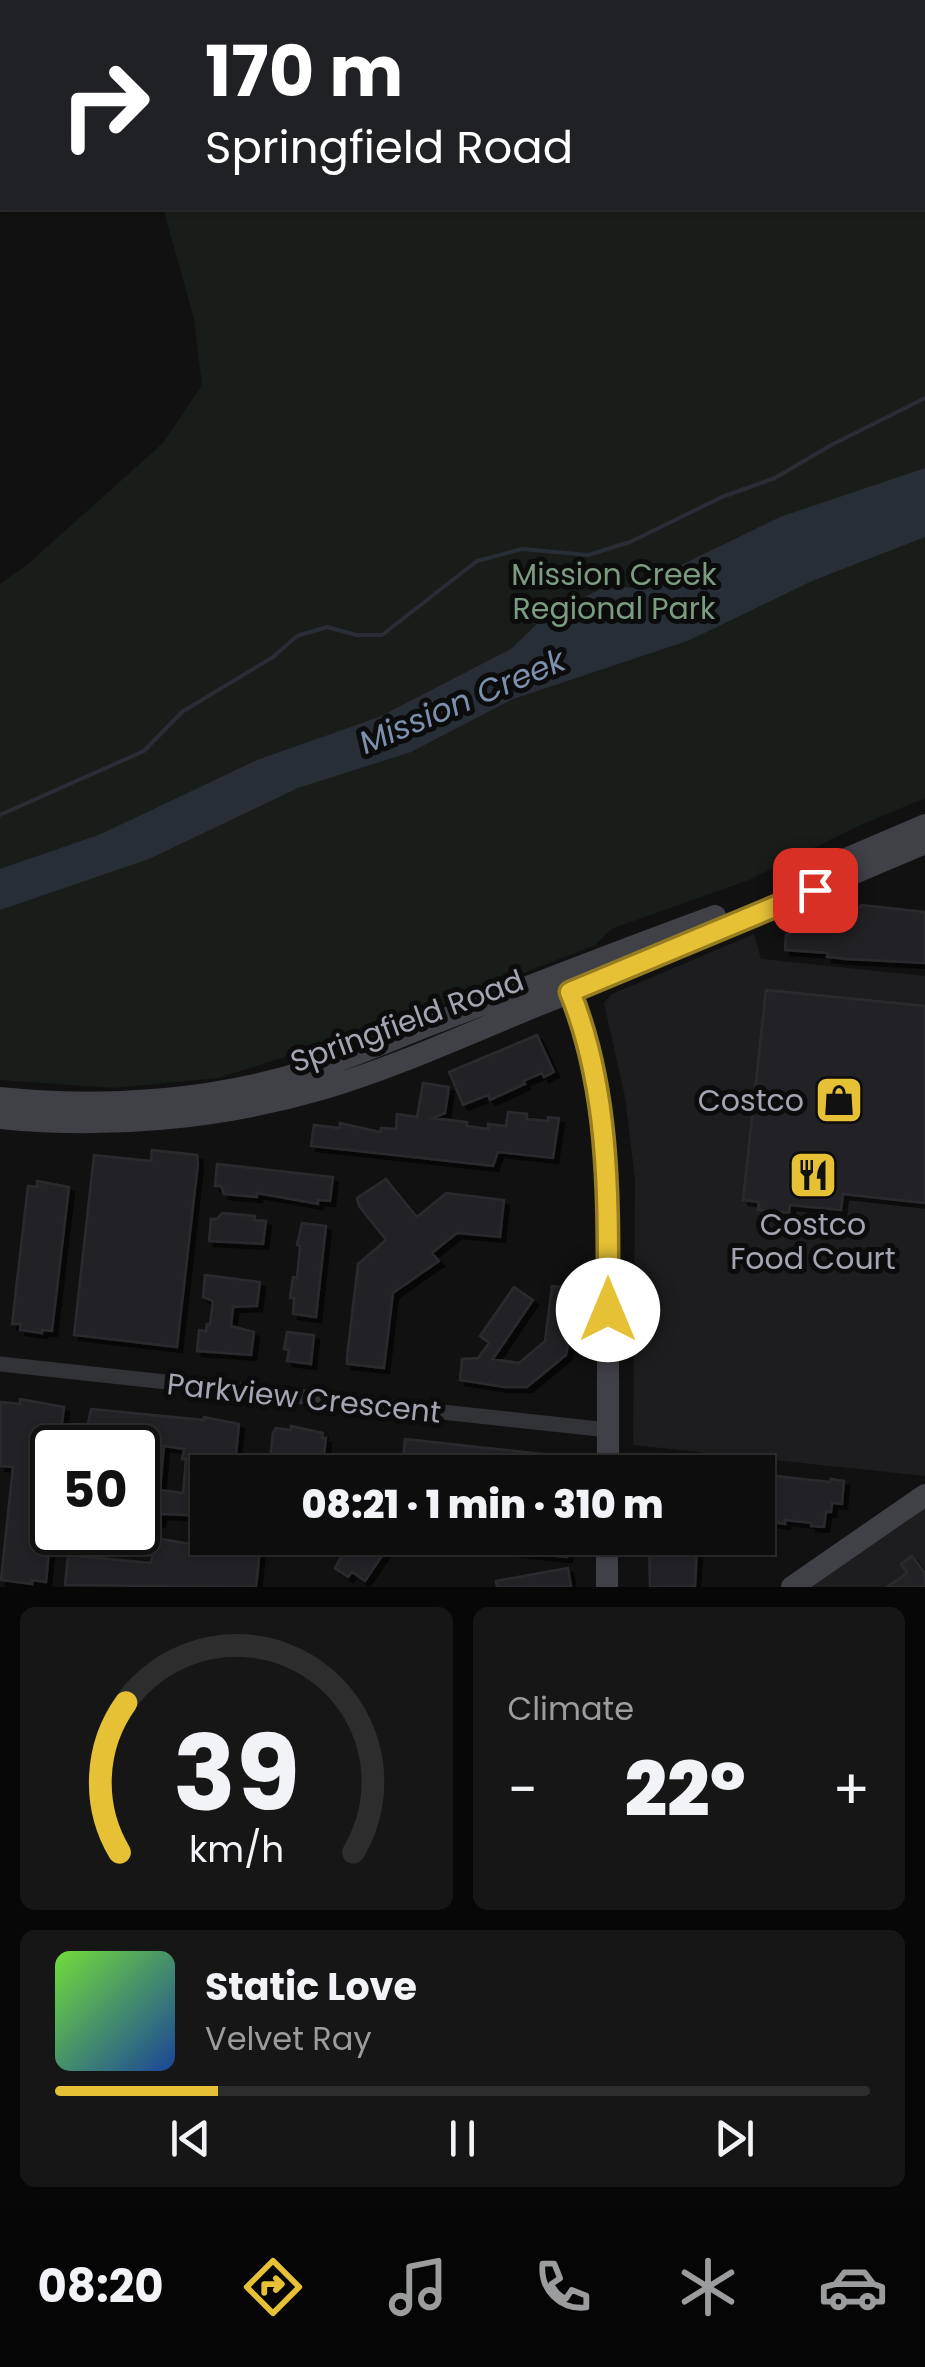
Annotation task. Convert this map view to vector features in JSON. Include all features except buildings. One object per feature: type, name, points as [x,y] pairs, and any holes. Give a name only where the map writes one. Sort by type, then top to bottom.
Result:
[{"type":"main road","name":"Springfield Road","points":[[0,1118],[91,1124],[170,1118],[322,1089],[925,825]]},
{"type":"main road","name":"Springfield Road","points":[[0,1098],[93,1102],[165,1099],[239,1088],[316,1069],[566,982],[925,843]]},
{"type":"main road","points":[[566,982],[600,1097],[608,1176],[608,1455]]},
{"type":"main road","points":[[792,1587],[925,1495]]},
{"type":"main road","points":[[608,1555],[608,1587]]},
{"type":"street","name":"Parkview Crescent","points":[[0,1364],[608,1430]]},
{"type":"shaded area","points":[[754,934],[761,959],[925,976],[925,1476],[775,1460],[775,1455],[727,1455],[633,1445],[635,1179],[625,1097],[604,1003],[612,994]]},
{"type":"shaded area","points":[[925,1502],[925,1587],[805,1587]]},
{"type":"green space","name":"Mission Creek Regional Park","points":[[164,210],[925,210],[925,798],[749,880],[611,929],[595,945],[416,1015],[219,1078],[114,1088],[0,1080],[0,584],[28,564],[163,443],[202,385],[194,319]]},
{"type":"water","name":"Mission Creek","points":[[925,468],[925,537],[812,581],[690,640],[513,699],[411,752],[298,788],[149,859],[0,910],[0,869],[101,834],[257,760],[379,717],[511,649],[545,616],[607,586],[634,588],[780,517]]},
{"type":"waterway","points":[[0,815],[144,751],[182,712],[273,657],[297,636],[327,627],[357,635],[382,635],[477,561],[522,549],[588,555],[630,542],[722,497],[775,478],[925,398]]},
{"type":"place","name":"Costco","points":[[839,1100]]},
{"type":"place","name":"Costco Food Court","points":[[813,1175]]},
{"type":"route","points":[[608,1310],[608,1176],[600,1097],[570,992],[815,890]]}]
